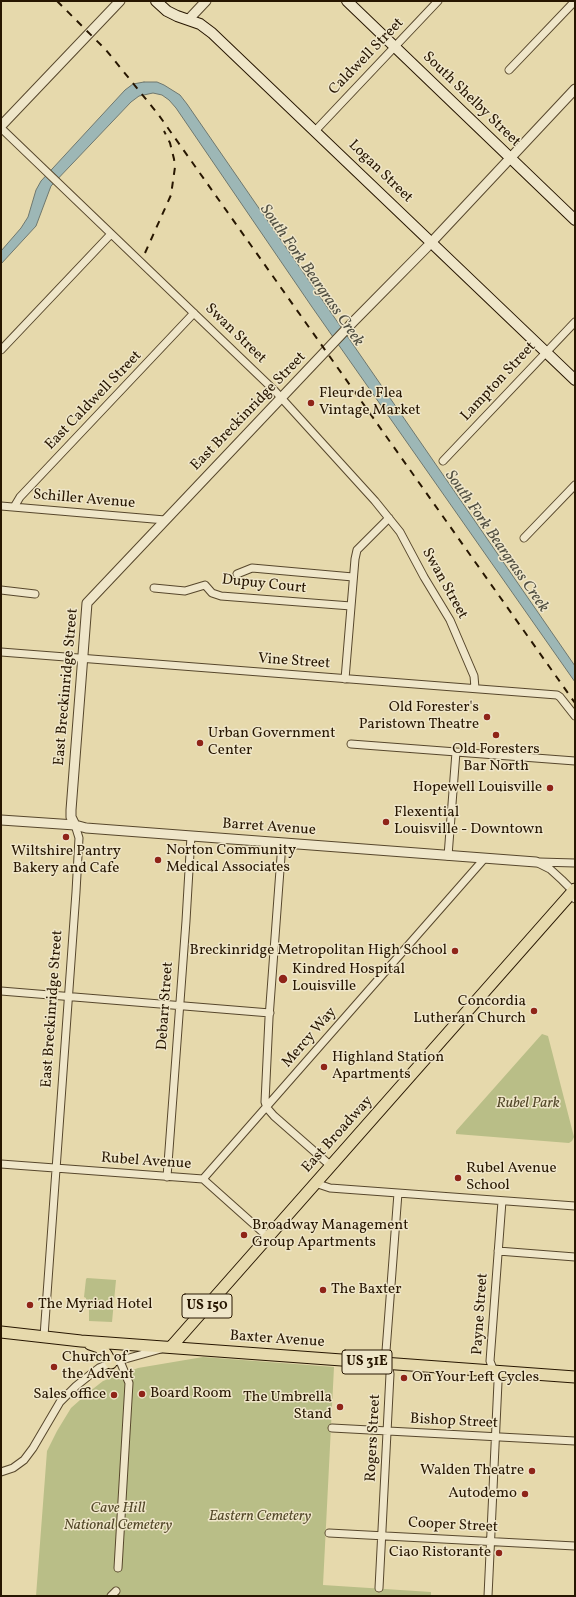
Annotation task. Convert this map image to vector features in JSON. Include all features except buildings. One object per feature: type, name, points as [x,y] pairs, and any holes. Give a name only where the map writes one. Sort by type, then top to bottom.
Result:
[{"type":"main road","name":"Logan Street","points":[[156,1],[167,11],[200,24],[212,33],[575,380]]},
{"type":"main road","name":"South Shelby Street","points":[[347,1],[575,220]]},
{"type":"main road","name":"East Broadway","points":[[170,1347],[574,893]]},
{"type":"main road","name":"Baxter Avenue","points":[[1,1332],[82,1341],[575,1377]]},
{"type":"main road","points":[[82,1341],[99,1347],[115,1362]]},
{"type":"street","points":[[1,127],[120,1]]},
{"type":"street","points":[[189,19],[206,1]]},
{"type":"street","name":"Caldwell Street","points":[[315,131],[438,1]]},
{"type":"street","points":[[509,70],[575,1]]},
{"type":"street","name":"East Breckinridge Street","points":[[44,1336],[79,838],[71,817],[71,810],[87,603],[345,331],[432,242],[575,89]]},
{"type":"street","name":"Swan Street","points":[[1,127],[281,398],[389,518],[400,532],[452,625],[474,676],[474,688]]},
{"type":"street","points":[[1,350],[111,234]]},
{"type":"street","name":"East Caldwell Street","points":[[14,507],[25,491],[194,314]]},
{"type":"street","name":"Lampton Street","points":[[443,461],[575,322]]},
{"type":"street","points":[[524,538],[575,484]]},
{"type":"street","name":"Schiller Avenue","points":[[1,506],[165,520]]},
{"type":"street","points":[[345,679],[353,576],[357,550],[389,518]]},
{"type":"street","points":[[238,574],[252,568],[353,576]]},
{"type":"street","name":"Dupuy Court","points":[[154,588],[185,591],[205,586],[212,593],[221,596],[351,606]]},
{"type":"street","points":[[1,590],[35,594]]},
{"type":"street","name":"Vine Street","points":[[1,652],[557,695],[575,716]]},
{"type":"street","points":[[352,744],[575,761]]},
{"type":"street","points":[[448,856],[456,752]]},
{"type":"street","name":"Barret Avenue","points":[[1,820],[484,859],[575,863]]},
{"type":"street","name":"Debarr Street","points":[[167,1177],[191,836]]},
{"type":"street","points":[[282,843],[265,1091],[266,1108],[331,1166]]},
{"type":"street","name":"Mercy Way","points":[[204,1179],[484,859]]},
{"type":"street","name":"Barret Avenue","points":[[536,862],[550,869],[574,893]]},
{"type":"street","points":[[1,991],[270,1013]]},
{"type":"street","name":"Rubel Avenue","points":[[1,1164],[204,1179],[268,1237]]},
{"type":"street","points":[[315,1183],[330,1188],[575,1206]]},
{"type":"street","name":"Rogers Street","points":[[379,1588],[390,1374],[386,1351],[398,1193]]},
{"type":"street","name":"Payne Street","points":[[488,1596],[498,1382],[490,1361],[502,1201]]},
{"type":"street","points":[[498,1251],[575,1257]]},
{"type":"street","points":[[1,1472],[13,1468],[28,1456],[60,1402],[72,1389],[99,1368],[115,1362],[170,1347]]},
{"type":"street","points":[[115,1362],[129,1383],[118,1568]]},
{"type":"street","name":"Bishop Street","points":[[332,1428],[575,1441]]},
{"type":"street","name":"Cooper Street","points":[[329,1533],[575,1546]]},
{"type":"green space","name":"Rubel Park","points":[[542,1034],[548,1036],[574,1137],[572,1141],[569,1143],[456,1134],[456,1131]]},
{"type":"green space","points":[[87,1278],[116,1280],[112,1322],[89,1321],[89,1305],[86,1305],[86,1298],[84,1297]]},
{"type":"green space","points":[[203,1357],[334,1367],[323,1585],[431,1592],[431,1596],[36,1596],[47,1451],[71,1408],[103,1381],[138,1368]]},
{"type":"water","name":"South Fork Beargrass Creek","points":[[157,82],[164,85],[180,95],[187,104],[575,666],[575,682],[169,100],[162,95],[153,93],[139,96],[131,102],[51,186],[36,226],[1,264],[1,251],[21,228],[28,217],[36,190],[41,181],[125,90],[133,84]]},
{"type":"railway","points":[[57,1],[106,50],[158,114],[575,703]]},
{"type":"railway","points":[[145,253],[171,195],[175,167],[170,143],[164,131]]},
{"type":"place","name":"Fleur de Flea Vintage Market","points":[[311,403]]},
{"type":"place","name":"Old Forester's Paristown Theatre","points":[[487,717]]},
{"type":"place","name":"Old Foresters Bar North","points":[[496,735]]},
{"type":"place","name":"Urban Government Center","points":[[200,743]]},
{"type":"place","name":"Hopewell Louisville","points":[[550,788]]},
{"type":"place","name":"Flexential Louisville - Downtown","points":[[386,822]]},
{"type":"place","name":"Wiltshire Pantry Bakery and Cafe","points":[[66,837]]},
{"type":"place","name":"Norton Community Medical Associates","points":[[158,860]]},
{"type":"place","name":"Breckinridge Metropolitan High School","points":[[455,951]]},
{"type":"place","name":"Kindred Hospital Louisville","points":[[283,979]]},
{"type":"place","name":"Concordia Lutheran Church","points":[[534,1011]]},
{"type":"place","name":"Highland Station Apartments","points":[[324,1067]]},
{"type":"place","name":"Rubel Avenue School","points":[[458,1178]]},
{"type":"place","name":"Broadway Management Group Apartments","points":[[244,1235]]},
{"type":"place","name":"The Baxter","points":[[323,1290]]},
{"type":"place","name":"The Myriad Hotel","points":[[30,1305]]},
{"type":"place","name":"Church of the Advent","points":[[54,1367]]},
{"type":"place","name":"On Your Left Cycles","points":[[404,1378]]},
{"type":"place","name":"Board Room","points":[[142,1394]]},
{"type":"place","name":"Sales office","points":[[114,1395]]},
{"type":"place","name":"The Umbrella Stand","points":[[340,1407]]},
{"type":"place","name":"Walden Theatre","points":[[532,1471]]},
{"type":"place","name":"Autodemo","points":[[525,1494]]},
{"type":"place","name":"Ciao Ristorante","points":[[499,1553]]},
{"type":"park label","name":"Eastern Cemetery","points":[[260,1517]]},
{"type":"park label","name":"Cave Hill National Cemetery","points":[[118,1518]]}]
